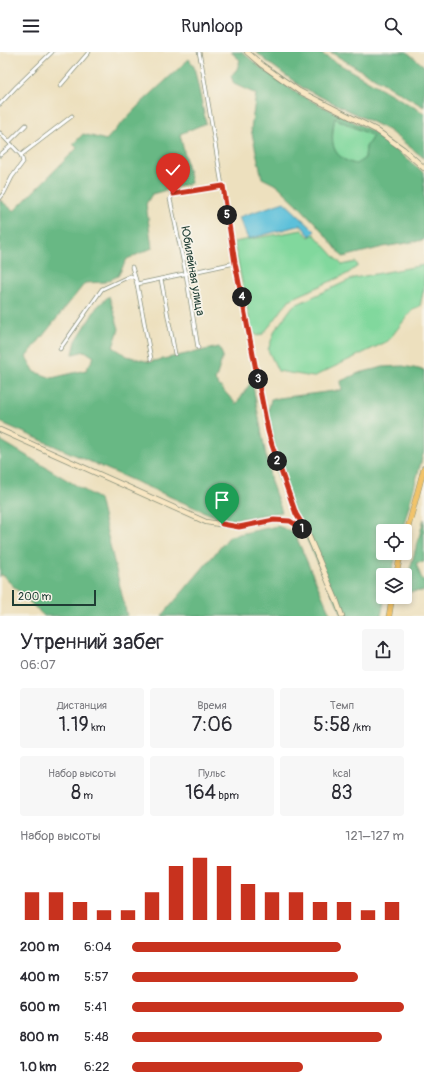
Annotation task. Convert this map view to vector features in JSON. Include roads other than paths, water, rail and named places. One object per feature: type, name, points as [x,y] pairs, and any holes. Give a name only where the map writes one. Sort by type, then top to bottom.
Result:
[{"type":"main road","points":[[409,524],[424,468]]},
{"type":"main road","points":[[389,616],[391,604]]},
{"type":"street","points":[[0,104],[52,52]]},
{"type":"street","points":[[60,86],[89,52]]},
{"type":"street","points":[[199,52],[235,263],[272,445],[293,508],[307,532],[342,616]]},
{"type":"street","points":[[247,52],[262,65],[300,91],[376,130],[404,149],[424,168]]},
{"type":"street","points":[[21,155],[72,116]]},
{"type":"street","points":[[9,142],[26,126]]},
{"type":"street","points":[[0,133],[21,155],[23,162],[0,198]]},
{"type":"street","points":[[0,155],[12,145]]},
{"type":"street","name":"Юбилейная улица","points":[[198,348],[186,274],[170,199],[173,194],[223,186]]},
{"type":"street","points":[[137,284],[235,263]]},
{"type":"street","points":[[132,267],[137,284],[151,359]]},
{"type":"street","points":[[60,349],[102,289],[130,276],[135,278]]},
{"type":"street","points":[[161,279],[175,354]]},
{"type":"street","points":[[0,430],[206,522],[239,527],[263,521],[282,520],[290,521],[307,532]]},
{"type":"water","points":[[284,202],[315,231],[310,236],[301,225],[248,239],[239,217]]}]
